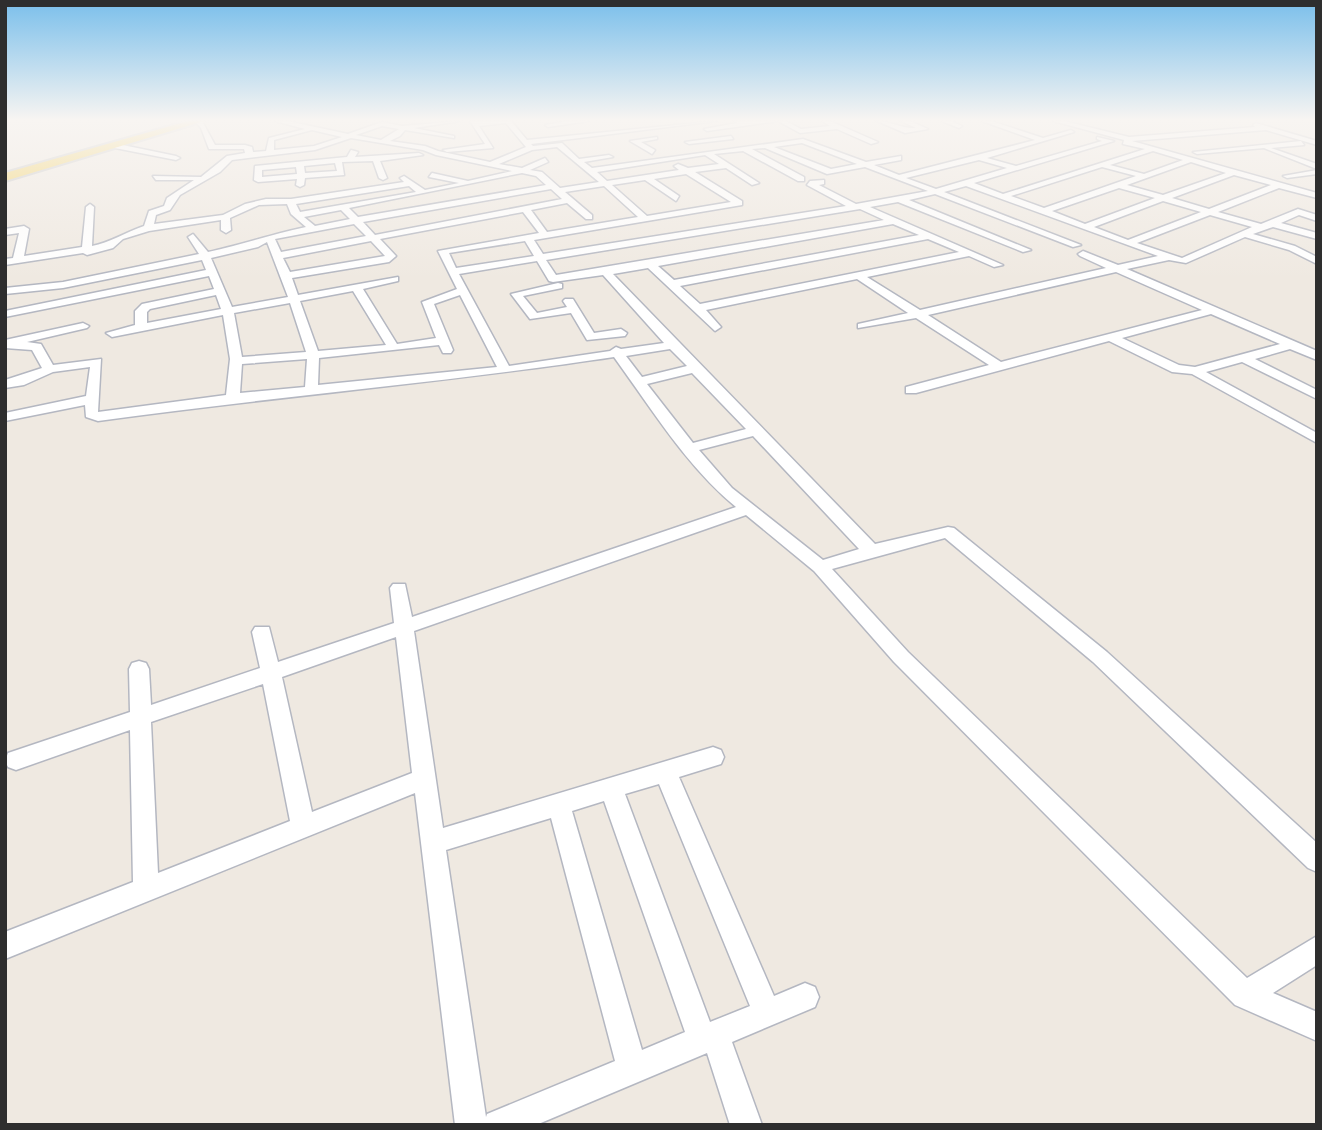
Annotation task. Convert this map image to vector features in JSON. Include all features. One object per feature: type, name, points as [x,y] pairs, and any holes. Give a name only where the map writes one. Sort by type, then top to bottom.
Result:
[{"type":"street","points":[[148,228],[152,213],[167,208],[178,191],[212,174]]},
{"type":"street","points":[[381,174],[383,178]]},
{"type":"street","points":[[299,215],[423,193],[510,174]]},
{"type":"street","points":[[537,174],[589,217]]},
{"type":"street","points":[[594,174],[644,218]]},
{"type":"street","points":[[639,174],[676,198]]},
{"type":"street","points":[[5,291],[115,275],[205,257],[266,239],[469,199],[607,184],[671,174]]},
{"type":"street","points":[[691,174],[749,209]]},
{"type":"street","points":[[741,174],[755,183]]},
{"type":"street","points":[[791,174],[801,179]]},
{"type":"street","points":[[890,174],[1079,249],[1115,270],[1317,356]]},
{"type":"street","points":[[899,177],[913,174]]},
{"type":"street","points":[[453,272],[764,218],[898,199],[996,174]]},
{"type":"street","points":[[1004,196],[1074,174]]},
{"type":"street","points":[[1136,174],[1144,176]]},
{"type":"street","points":[[1044,211],[1150,174]]},
{"type":"street","points":[[1087,226],[1230,174]]},
{"type":"street","points":[[1241,174],[1317,196]]},
{"type":"street","points":[[1287,176],[1299,174],[1317,179]]},
{"type":"street","points":[[432,175],[470,183]]},
{"type":"street","points":[[156,178],[201,179]]},
{"type":"street","points":[[5,262],[102,250],[120,237],[148,228],[225,217],[260,203],[291,202],[334,190],[408,180],[423,193]]},
{"type":"street","points":[[821,182],[810,183],[894,221],[928,232],[998,265]]},
{"type":"street","points":[[966,183],[1182,261],[1298,212],[1317,218]]},
{"type":"street","points":[[1118,185],[1261,227]]},
{"type":"street","points":[[1128,243],[1279,185]]},
{"type":"street","points":[[898,199],[1026,250]]},
{"type":"street","points":[[278,256],[569,200]]},
{"type":"street","points":[[291,202],[294,212],[314,230]]},
{"type":"street","points":[[505,370],[443,251],[739,203]]},
{"type":"street","points":[[946,226],[1028,206]]},
{"type":"street","points":[[87,251],[90,207]]},
{"type":"street","points":[[286,276],[391,256],[343,207]]},
{"type":"street","points":[[525,209],[545,235]]},
{"type":"street","points":[[225,217],[226,230]]},
{"type":"street","points":[[458,220],[479,246]]},
{"type":"street","points":[[574,309],[534,317],[516,294],[606,272],[894,221]]},
{"type":"street","points":[[619,223],[642,241]]},
{"type":"street","points":[[1273,224],[1317,236]]},
{"type":"street","points":[[5,232],[24,229],[18,260]]},
{"type":"street","points":[[671,284],[928,232]]},
{"type":"street","points":[[250,234],[253,239],[266,239]]},
{"type":"street","points":[[1247,234],[1292,248],[1317,261]]},
{"type":"street","points":[[193,237],[212,272],[234,340],[236,361],[233,398]]},
{"type":"street","points":[[528,238],[591,337],[621,333]]},
{"type":"street","points":[[266,239],[278,256],[313,354],[310,391]]},
{"type":"street","points":[[698,308],[970,253]]},
{"type":"street","points":[[862,326],[1168,257]]},
{"type":"street","points":[[650,264],[715,327]]},
{"type":"street","points":[[5,314],[212,272]]},
{"type":"street","points":[[606,272],[871,551]]},
{"type":"street","points":[[115,275],[117,292]]},
{"type":"street","points":[[859,276],[999,366]]},
{"type":"street","points":[[112,333],[394,279]]},
{"type":"street","points":[[54,305],[58,285]]},
{"type":"street","points":[[356,287],[394,348]]},
{"type":"street","points":[[141,327],[141,311],[146,306],[219,291]]},
{"type":"street","points":[[236,361],[445,346],[428,302],[463,291]]},
{"type":"street","points":[[911,390],[1210,311]]},
{"type":"street","points":[[6,344],[35,335],[83,326]]},
{"type":"street","points":[[1111,337],[1176,369],[1195,371],[1291,345]]},
{"type":"street","points":[[6,344],[37,347],[41,359],[50,369]]},
{"type":"street","points":[[5,384],[19,382],[50,369],[97,362],[91,414],[98,417],[233,398],[505,370],[616,351],[673,345]]},
{"type":"street","points":[[616,351],[726,491],[820,567],[901,657],[1245,995],[1317,1027]]},
{"type":"street","points":[[1244,358],[1317,395]]},
{"type":"street","points":[[638,382],[696,368]]},
{"type":"street","points":[[1195,371],[1317,439]]},
{"type":"street","points":[[5,417],[93,399]]},
{"type":"street","points":[[689,447],[757,431]]},
{"type":"street","points":[[16,760],[748,509]]},
{"type":"street","points":[[820,567],[948,532],[1100,657],[1317,860]]},
{"type":"street","points":[[399,588],[471,1125]]},
{"type":"street","points":[[262,632],[303,827]]},
{"type":"street","points":[[139,669],[146,890]]},
{"type":"street","points":[[433,843],[713,757]]},
{"type":"street","points":[[665,772],[767,1013]]},
{"type":"street","points":[[5,946],[425,778]]},
{"type":"street","points":[[611,788],[746,1125]]},
{"type":"street","points":[[559,804],[632,1069]]},
{"type":"street","points":[[1245,995],[1317,949]]},
{"type":"street","points":[[498,1125],[805,997]]}]
